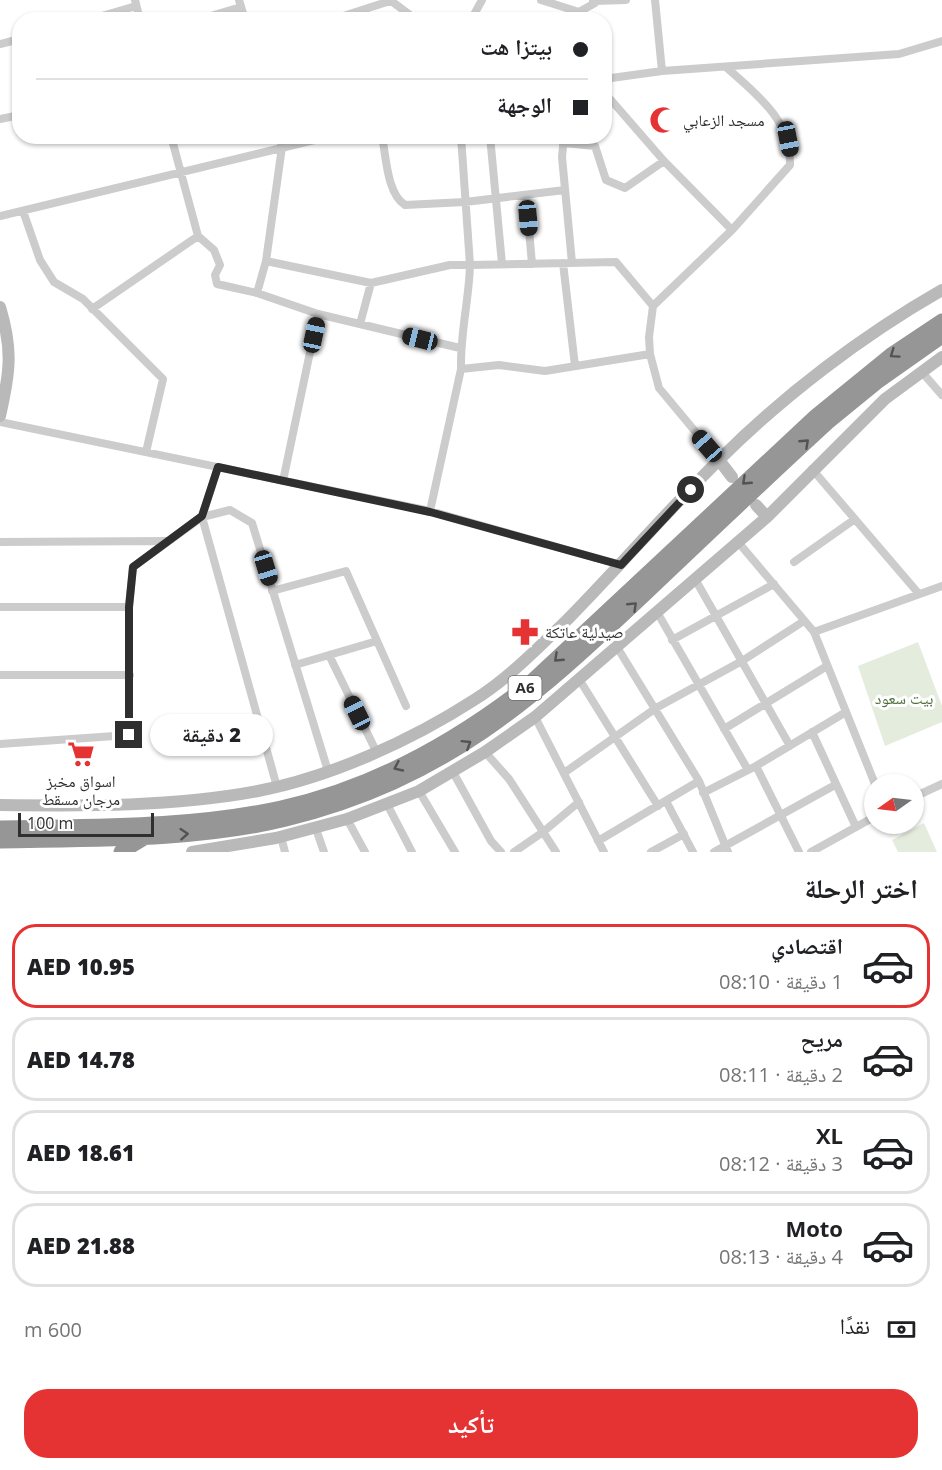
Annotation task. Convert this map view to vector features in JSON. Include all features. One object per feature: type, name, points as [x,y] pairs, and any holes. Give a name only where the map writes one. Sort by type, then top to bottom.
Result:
[{"type":"highway","name":"A6","points":[[0,828],[175,822],[259,812],[343,790],[419,757],[476,724],[528,685],[816,416],[891,355],[942,321]]},
{"type":"highway","name":"A6","points":[[0,841],[148,836],[222,830],[284,820],[377,790],[411,776],[470,742],[520,707],[572,663],[837,414],[900,364],[942,336]]},
{"type":"highway","points":[[121,852],[148,836]]},
{"type":"street","points":[[355,12],[390,0],[406,12]]},
{"type":"street","points":[[541,0],[579,12],[592,1],[626,0]]},
{"type":"street","points":[[655,0],[662,71]]},
{"type":"street","points":[[111,12],[136,3]]},
{"type":"street","points":[[218,12],[241,3]]},
{"type":"street","points":[[612,78],[662,71],[899,54],[942,41]]},
{"type":"street","points":[[726,67],[774,111],[788,139],[790,165],[732,230],[653,306],[650,354],[659,388],[732,477]]},
{"type":"street","points":[[612,101],[664,161],[732,230]]},
{"type":"street","points":[[173,144],[198,236],[214,250],[220,265],[215,275],[217,284],[257,293],[318,314],[460,348]]},
{"type":"street","points":[[257,293],[266,261],[281,144]]},
{"type":"street","points":[[0,216],[296,144]]},
{"type":"street","points":[[384,144],[398,201],[405,205],[465,202],[565,190]]},
{"type":"street","points":[[430,512],[461,369],[460,348],[469,295],[470,266],[461,144]]},
{"type":"street","points":[[491,144],[502,264]]},
{"type":"street","points":[[564,144],[567,263],[574,366]]},
{"type":"street","points":[[585,144],[595,146],[606,180],[620,188],[625,188],[664,161]]},
{"type":"street","points":[[526,195],[532,264]]},
{"type":"street","points":[[23,211],[40,260],[54,282],[83,299],[163,379],[146,452]]},
{"type":"street","points":[[92,309],[198,236]]},
{"type":"street","points":[[266,261],[371,283],[450,265],[616,262],[653,306]]},
{"type":"street","points":[[360,324],[371,283]]},
{"type":"street","points":[[0,805],[167,802],[231,796],[277,787],[328,771],[376,751],[476,699],[538,648],[621,565],[719,460],[776,407],[879,330],[942,290]]},
{"type":"street","points":[[0,307],[11,353],[10,372],[0,416]]},
{"type":"street","points":[[284,481],[318,314]]},
{"type":"street","points":[[461,369],[500,365],[545,371],[650,354]]},
{"type":"street","points":[[192,852],[281,837],[347,819],[419,790],[485,752],[536,717],[617,647],[767,517],[812,469],[885,399],[942,357]]},
{"type":"street","points":[[921,371],[942,395]]},
{"type":"street","points":[[0,422],[430,512],[621,565]]},
{"type":"street","points":[[218,467],[202,516],[277,787]]},
{"type":"street","points":[[812,469],[919,594]]},
{"type":"street","points":[[756,505],[767,517]]},
{"type":"street","points":[[0,744],[129,735],[129,607],[133,567],[202,516],[230,510],[252,523],[328,771]]},
{"type":"street","points":[[794,562],[855,519]]},
{"type":"street","points":[[0,542],[167,541]]},
{"type":"street","points":[[738,542],[814,632],[871,774]]},
{"type":"street","points":[[272,591],[346,571],[406,705]]},
{"type":"street","points":[[695,579],[790,746]]},
{"type":"street","points":[[672,640],[774,584]]},
{"type":"street","points":[[814,632],[942,586]]},
{"type":"street","points":[[0,607],[129,607]]},
{"type":"street","points":[[657,612],[724,729],[752,768],[780,815],[799,852]]},
{"type":"street","points":[[564,773],[656,708],[742,661],[804,621]]},
{"type":"street","points":[[295,664],[377,641]]},
{"type":"street","points":[[617,647],[699,782],[728,848]]},
{"type":"street","points":[[329,655],[376,751]]},
{"type":"street","points":[[724,729],[827,666]]},
{"type":"street","points":[[0,675],[130,675]]},
{"type":"street","points":[[579,679],[684,834],[693,852]]},
{"type":"street","points":[[703,793],[752,768],[846,712]]},
{"type":"street","points":[[536,717],[604,852]]},
{"type":"street","points":[[812,732],[856,827]]},
{"type":"street","points":[[485,752],[509,779],[556,852]]},
{"type":"street","points":[[453,772],[490,841],[501,852]]},
{"type":"street","points":[[598,841],[699,782]]},
{"type":"street","points":[[924,792],[942,784]]},
{"type":"street","points":[[714,852],[728,848],[780,815],[835,785]]},
{"type":"street","points":[[419,790],[455,852]]},
{"type":"street","points":[[514,852],[543,832],[579,802]]},
{"type":"street","points":[[387,804],[412,852]]},
{"type":"street","points":[[347,819],[365,852]]},
{"type":"street","points":[[811,852],[864,823]]},
{"type":"street","points":[[316,828],[324,852]]},
{"type":"street","points":[[651,852],[684,834]]},
{"type":"street","points":[[281,837],[285,852]]},
{"type":"green space","name":"بيت سعود","points":[[918,642],[942,706],[942,722],[885,746],[858,666]]},
{"type":"green space","points":[[924,823],[937,852],[898,852],[892,840],[903,834],[924,834]]},
{"type":"place","name":"مسجد الزعابي","points":[[663,120]]},
{"type":"place","name":"صيدلية عاتكة","points":[[525,632]]},
{"type":"place","name":"اسواق مخبز مرجان مسقط","points":[[81,754]]},
{"type":"route","points":[[129,735],[129,607],[133,567],[202,516],[218,467],[430,512],[621,565],[691,490]]}]
